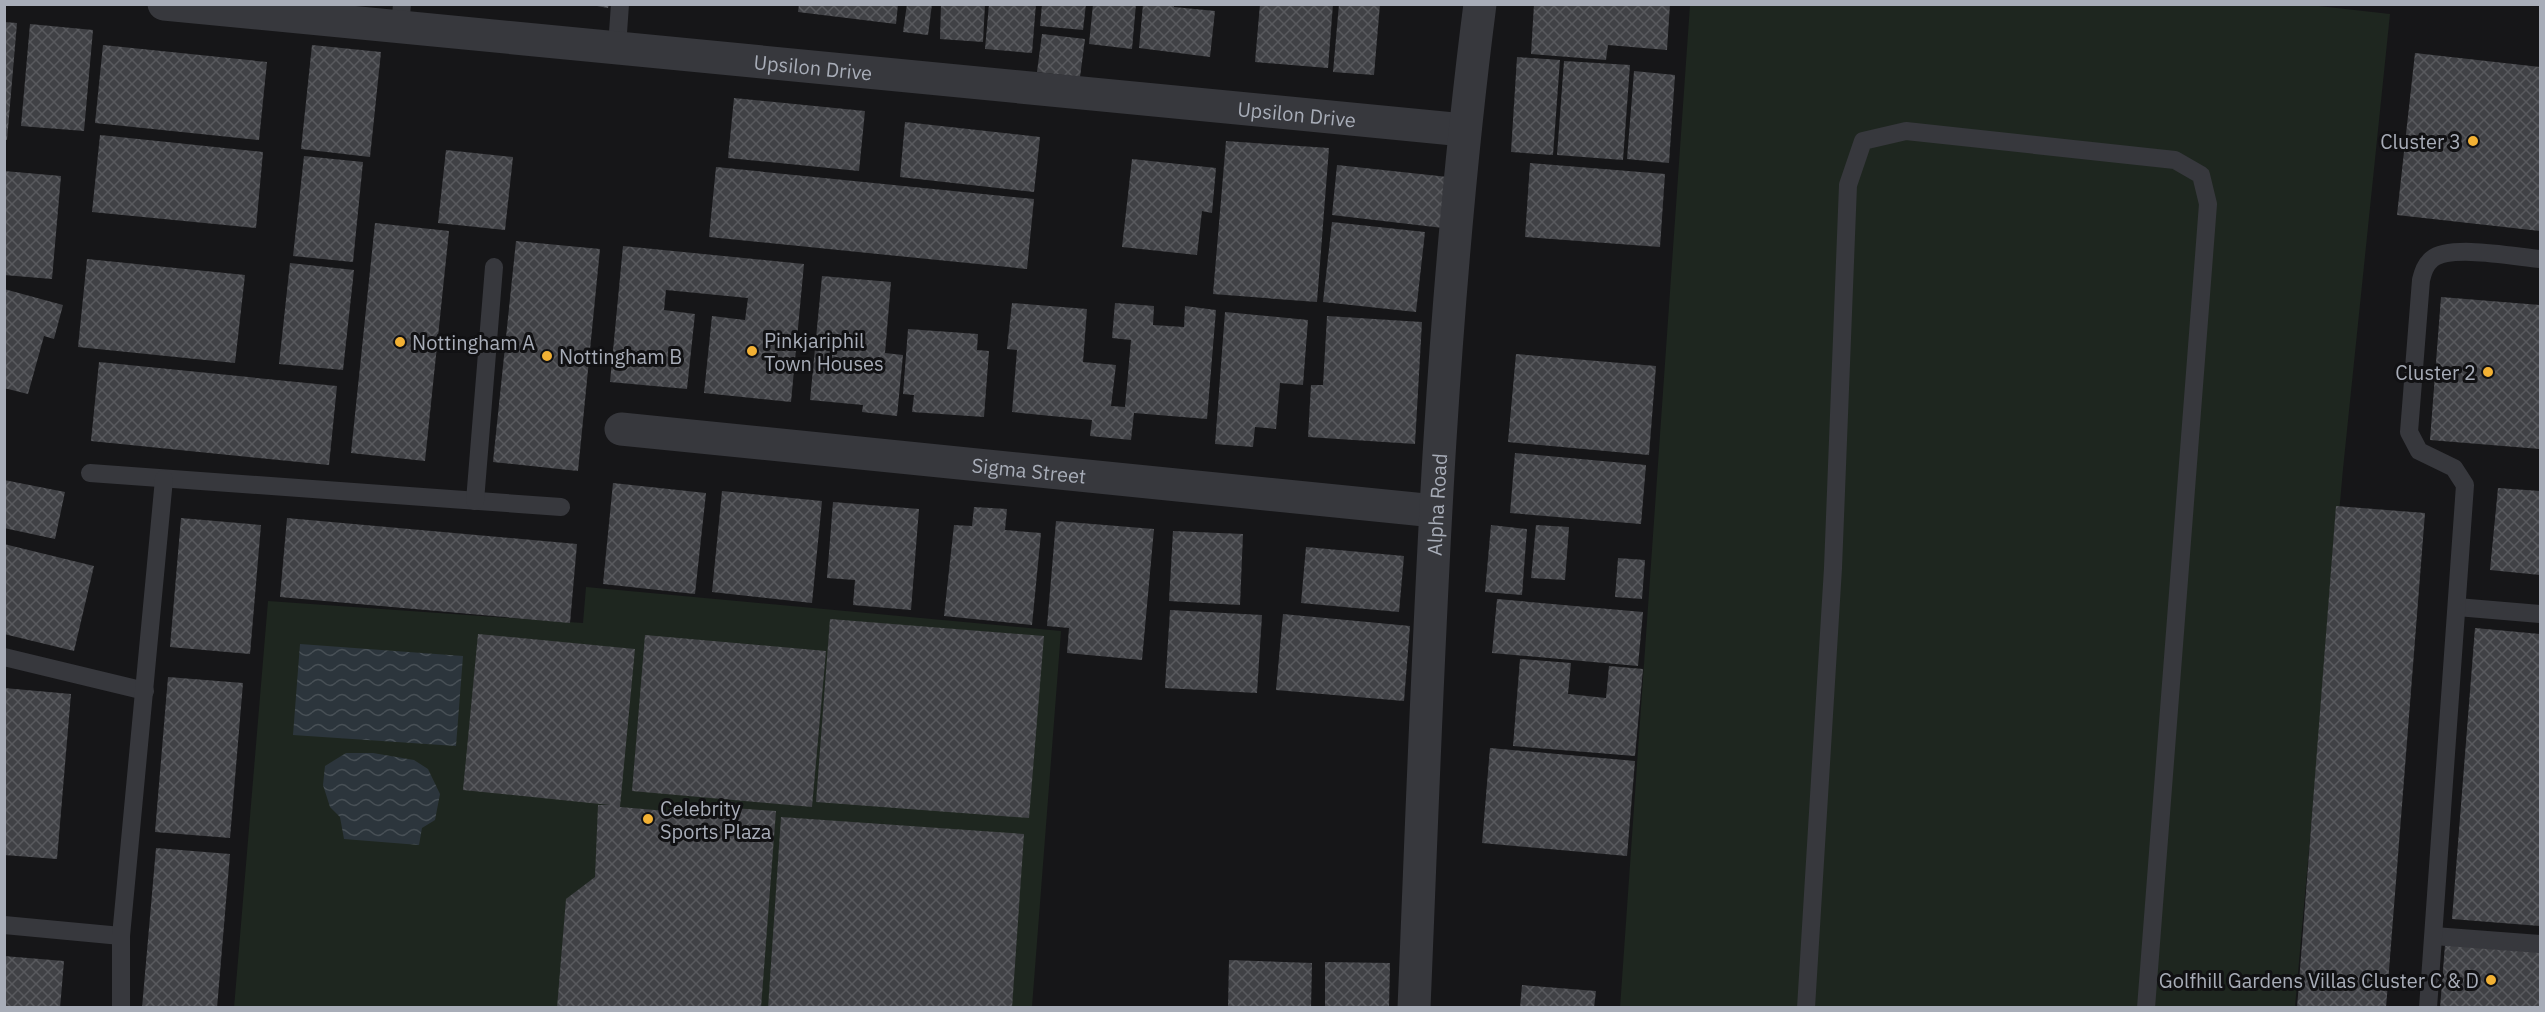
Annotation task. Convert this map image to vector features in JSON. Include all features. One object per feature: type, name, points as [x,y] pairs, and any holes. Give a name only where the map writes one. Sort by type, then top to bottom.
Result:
[{"type":"street","name":"Upsilon Drive","points":[[164,4],[401,16],[616,47],[1464,130]]},
{"type":"street","name":"Alpha Road","points":[[1414,1008],[1435,511],[1464,130],[1480,4]]},
{"type":"street","name":"Sigma Street","points":[[621,429],[1435,511]]},
{"type":"lane","points":[[616,47],[620,4]]},
{"type":"lane","points":[[1806,1008],[1833,568],[1848,185],[1863,141],[1906,131],[2175,160],[2201,175],[2208,204],[2146,1008]]},
{"type":"lane","points":[[2428,1008],[2465,485],[2454,468],[2419,451],[2409,432],[2421,280],[2425,266],[2434,257],[2455,252],[2541,259]]},
{"type":"lane","points":[[475,501],[494,267]]},
{"type":"lane","points":[[90,473],[561,507]]},
{"type":"lane","points":[[121,1008],[121,936],[164,479]]},
{"type":"lane","points":[[2457,606],[2541,615]]},
{"type":"lane","points":[[4,657],[145,691]]},
{"type":"lane","points":[[4,925],[121,936]]},
{"type":"lane","points":[[2434,936],[2541,944]]},
{"type":"shaded area","points":[[2301,4],[2390,14],[2343,469],[2295,1007],[1620,1008],[1690,5]]},
{"type":"shaded area","name":"Celebrity Sports Plaza","points":[[586,587],[1061,631],[1032,1007],[234,1008],[268,601],[583,623]]},
{"type":"water","points":[[300,644],[463,656],[456,746],[293,735]]},
{"type":"water","points":[[346,753],[373,753],[414,760],[428,769],[440,794],[435,820],[422,828],[419,845],[344,839],[340,817],[330,807],[323,785],[325,766]]},
{"type":"building","points":[[586,4],[609,4],[608,8]]},
{"type":"building","points":[[799,4],[898,4],[896,24],[798,12]]},
{"type":"building","points":[[907,4],[932,4],[928,35],[903,32]]},
{"type":"building","points":[[941,4],[985,4],[983,42],[940,39]]},
{"type":"building","points":[[989,4],[1036,4],[1032,53],[985,49]]},
{"type":"building","points":[[1042,4],[1086,4],[1083,30],[1040,26]]},
{"type":"building","points":[[1093,4],[1136,4],[1132,49],[1089,44]]},
{"type":"building","points":[[1143,4],[1174,4],[1174,7],[1215,11],[1210,57],[1139,48]]},
{"type":"building","points":[[1260,4],[1333,4],[1328,68],[1255,62]]},
{"type":"building","points":[[1339,4],[1380,4],[1374,75],[1333,72]]},
{"type":"building","points":[[1534,4],[1670,4],[1667,50],[1608,45],[1606,60],[1531,54]]},
{"type":"building","points":[[4,22],[17,23],[7,140],[4,140]]},
{"type":"building","points":[[30,24],[93,30],[84,131],[21,126]]},
{"type":"building","points":[[1042,34],[1085,39],[1080,77],[1037,72]]},
{"type":"building","points":[[103,45],[267,62],[259,140],[95,123]]},
{"type":"building","points":[[312,45],[381,52],[370,157],[301,149]]},
{"type":"building","name":"Cluster 3","points":[[2415,53],[2540,67],[2540,231],[2397,215]]},
{"type":"building","points":[[1517,57],[1560,60],[1553,155],[1511,152]]},
{"type":"building","points":[[1564,61],[1630,65],[1623,160],[1557,155]]},
{"type":"building","points":[[1634,71],[1675,75],[1669,163],[1627,159]]},
{"type":"building","points":[[734,98],[865,111],[859,171],[728,158]]},
{"type":"building","points":[[905,122],[1040,137],[1034,192],[900,177]]},
{"type":"building","points":[[100,135],[263,152],[256,228],[92,212]]},
{"type":"building","points":[[1226,141],[1329,148],[1317,302],[1213,294]]},
{"type":"building","points":[[446,150],[513,157],[505,230],[438,223]]},
{"type":"building","points":[[304,156],[363,162],[353,262],[293,256]]},
{"type":"building","points":[[1132,159],[1216,168],[1212,213],[1202,211],[1197,255],[1122,247]]},
{"type":"building","points":[[1530,163],[1665,174],[1660,247],[1525,237]]},
{"type":"building","points":[[1337,165],[1448,177],[1443,228],[1332,215]]},
{"type":"building","points":[[716,167],[1034,199],[1027,269],[709,237]]},
{"type":"building","points":[[4,171],[61,176],[52,279],[4,275]]},
{"type":"building","points":[[1332,222],[1425,232],[1416,312],[1323,302]]},
{"type":"building","name":"Nottingham A","points":[[375,223],[449,231],[425,461],[351,453]]},
{"type":"building","name":"Nottingham B","points":[[516,241],[600,249],[578,471],[493,462]]},
{"type":"building","name":"Pinkjariphil Town Houses","points":[[623,246],[804,264],[791,402],[704,393],[712,316],[745,320],[748,298],[666,290],[664,310],[695,314],[687,389],[610,382]]},
{"type":"building","points":[[87,259],[245,275],[235,363],[78,347]]},
{"type":"building","points":[[290,263],[354,270],[343,370],[279,364]]},
{"type":"building","points":[[822,276],[891,282],[885,353],[903,355],[897,416],[862,412],[863,405],[810,400]]},
{"type":"building","points":[[4,289],[63,305],[54,339],[44,336],[28,394],[4,388]]},
{"type":"building","name":"Cluster 2","points":[[2441,297],[2540,305],[2540,449],[2430,440]]},
{"type":"building","points":[[1012,303],[1087,309],[1083,362],[1116,365],[1111,406],[1125,407],[1131,340],[1112,338],[1115,303],[1154,306],[1153,325],[1184,327],[1185,306],[1216,310],[1207,419],[1134,413],[1131,440],[1090,436],[1092,420],[1012,412],[1017,350],[1007,349]]},
{"type":"building","points":[[1225,312],[1308,320],[1303,385],[1280,383],[1276,429],[1255,427],[1253,447],[1215,444]]},
{"type":"building","points":[[1327,316],[1422,322],[1415,444],[1308,437],[1311,385],[1323,385]]},
{"type":"building","points":[[908,329],[978,334],[977,350],[989,351],[984,417],[912,412],[914,395],[903,394]]},
{"type":"building","points":[[1516,354],[1656,366],[1649,455],[1508,442]]},
{"type":"building","points":[[99,362],[337,386],[329,465],[91,441]]},
{"type":"building","points":[[1515,453],[1646,465],[1641,524],[1510,513]]},
{"type":"building","points":[[4,480],[65,492],[55,539],[4,528]]},
{"type":"building","points":[[613,483],[706,493],[695,594],[603,584]]},
{"type":"building","points":[[2498,488],[2540,491],[2540,575],[2490,570]]},
{"type":"building","points":[[722,491],[822,501],[812,603],[712,592]]},
{"type":"building","points":[[833,502],[919,509],[911,610],[853,605],[855,580],[827,578]]},
{"type":"building","points":[[2336,506],[2425,513],[2386,1008],[2297,1008]]},
{"type":"building","points":[[974,507],[1007,509],[1005,530],[1041,533],[1032,625],[944,616],[954,525],[972,526]]},
{"type":"building","points":[[181,518],[261,525],[250,654],[170,647]]},
{"type":"building","points":[[287,518],[577,544],[570,623],[280,597]]},
{"type":"building","points":[[1056,521],[1154,529],[1142,660],[1067,653],[1069,628],[1047,626]]},
{"type":"building","points":[[1491,525],[1527,529],[1522,595],[1485,592]]},
{"type":"building","points":[[1536,525],[1569,527],[1565,580],[1531,578]]},
{"type":"building","points":[[1173,531],[1243,534],[1240,605],[1169,601]]},
{"type":"building","points":[[4,544],[94,566],[74,651],[4,634]]},
{"type":"building","points":[[1306,547],[1404,556],[1399,612],[1301,603]]},
{"type":"building","points":[[1618,558],[1645,560],[1642,599],[1615,597]]},
{"type":"building","points":[[1497,599],[1643,612],[1638,666],[1492,653]]},
{"type":"building","points":[[1170,610],[1262,615],[1257,693],[1165,688]]},
{"type":"building","points":[[1283,614],[1410,626],[1404,701],[1276,690]]},
{"type":"building","points":[[830,619],[1044,636],[1029,818],[816,802]]},
{"type":"building","points":[[2475,628],[2540,634],[2540,926],[2452,919]]},
{"type":"building","points":[[478,634],[635,649],[620,807],[678,812],[679,804],[776,811],[761,1008],[557,1008],[566,899],[595,877],[598,805],[610,805],[463,790]]},
{"type":"building","points":[[645,635],[826,651],[812,807],[632,791]]},
{"type":"building","points":[[1520,659],[1571,663],[1568,694],[1606,698],[1609,666],[1643,669],[1635,756],[1513,746]]},
{"type":"building","points":[[168,677],[243,683],[230,838],[155,832]]},
{"type":"building","points":[[4,688],[71,694],[57,859],[4,855]]},
{"type":"building","points":[[1490,748],[1635,761],[1627,856],[1482,843]]},
{"type":"building","points":[[781,817],[1024,834],[1012,1008],[768,1008]]},
{"type":"building","points":[[156,848],[230,854],[217,1008],[142,1008]]},
{"type":"building","name":"Golfhill Gardens Villas Cluster C & D","points":[[2445,945],[2540,952],[2540,1008],[2440,1008]]},
{"type":"building","points":[[4,956],[64,961],[60,1008],[4,1008]]},
{"type":"building","points":[[1229,960],[1312,963],[1311,1008],[1228,1008]]},
{"type":"building","points":[[1325,962],[1390,963],[1389,1008],[1325,1008]]},
{"type":"building","points":[[1522,985],[1596,991],[1594,1008],[1520,1008]]},
{"type":"place","name":"Cluster 3","points":[[2473,141]]},
{"type":"place","name":"Nottingham A","points":[[400,342]]},
{"type":"place","name":"Pinkjariphil Town Houses","points":[[752,351]]},
{"type":"place","name":"Nottingham B","points":[[547,356]]},
{"type":"place","name":"Cluster 2","points":[[2488,372]]},
{"type":"place","name":"Celebrity Sports Plaza","points":[[648,819]]},
{"type":"place","name":"Golfhill Gardens Villas Cluster C & D","points":[[2491,980]]}]
